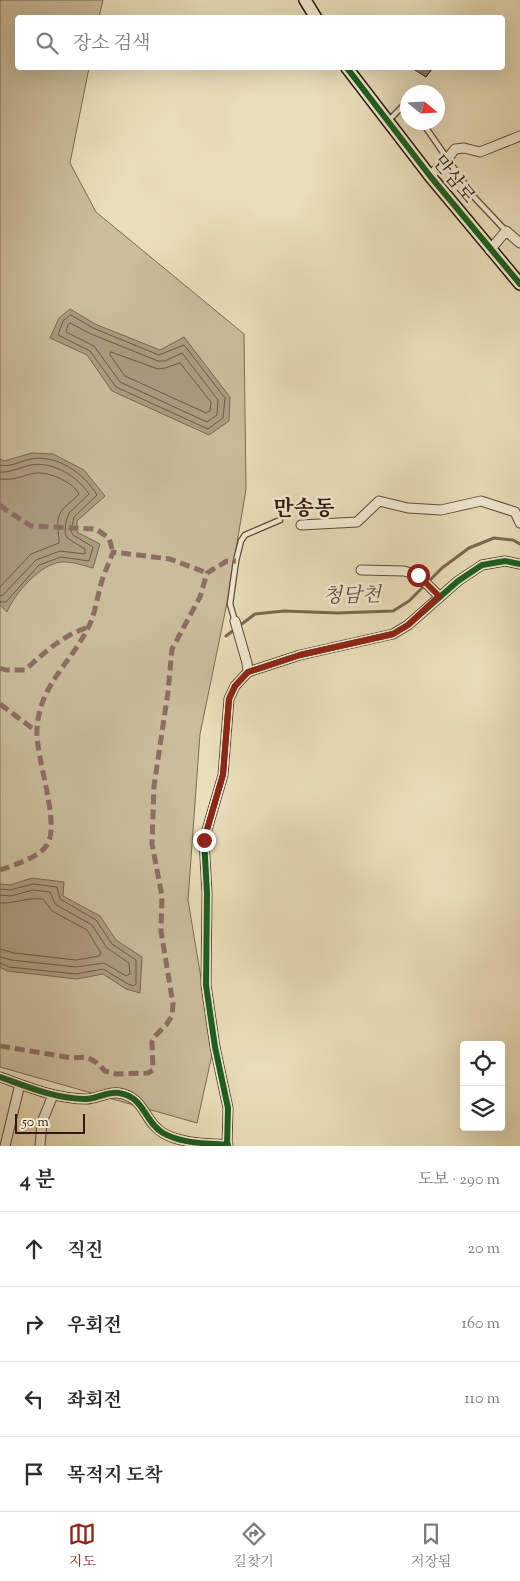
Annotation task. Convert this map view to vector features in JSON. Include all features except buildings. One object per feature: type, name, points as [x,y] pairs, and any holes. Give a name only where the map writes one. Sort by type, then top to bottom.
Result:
[{"type":"street","points":[[307,1],[314,15]]},
{"type":"street","name":"만삼로","points":[[348,70],[430,176],[520,284]]},
{"type":"street","points":[[430,176],[454,149],[464,148],[480,152],[520,136]]},
{"type":"street","points":[[490,250],[506,231],[520,243]]},
{"type":"street","points":[[301,525],[357,522],[380,501],[408,508],[441,510],[481,502],[515,512],[520,523]]},
{"type":"street","points":[[0,1077],[41,1092],[87,1099],[118,1092],[138,1100],[152,1123],[164,1133],[189,1142],[228,1145],[228,1108],[214,1047],[206,985],[207,893],[204,840],[223,774],[229,699],[235,686],[248,672],[300,655],[393,634],[408,625],[439,596],[482,565],[505,561],[520,564]]},
{"type":"street","points":[[361,570],[404,571],[418,575],[439,596]]},
{"type":"street","points":[[235,621],[244,650],[248,672]]},
{"type":"street","points":[[6,1146],[20,1084]]},
{"type":"street","points":[[40,1146],[42,1122],[53,1094]]},
{"type":"lane","points":[[387,122],[400,110]]},
{"type":"lane","points":[[428,130],[474,196],[506,231]]},
{"type":"lane","points":[[235,621],[230,604],[241,541],[245,535],[280,520]]},
{"type":"shaded area","points":[[0,0],[103,0],[99,15],[15,15],[15,70],[89,70],[70,163],[96,212],[244,334],[246,489],[227,603],[200,734],[188,900],[213,1050],[197,1123],[0,1067]]},
{"type":"water","points":[[70,309],[95,324],[160,350],[184,337],[230,397],[229,421],[209,435],[112,391],[87,355],[50,338],[59,318]]},
{"type":"water","points":[[32,453],[53,454],[84,470],[105,496],[77,521],[77,532],[100,544],[93,568],[62,562],[46,568],[29,581],[7,612],[0,605],[0,459],[4,461]]},
{"type":"water","points":[[32,878],[64,882],[63,896],[100,916],[116,940],[142,957],[140,993],[126,989],[103,974],[77,979],[7,971],[0,967],[0,884],[10,885]]},
{"type":"waterway","name":"청담천","points":[[226,636],[255,614],[284,611],[338,613],[393,611],[409,601],[442,568],[469,548],[494,538],[513,540],[520,544]]},
{"type":"marked path","points":[[0,505],[31,526],[96,529],[109,538],[113,552]]},
{"type":"marked path","points":[[0,870],[38,854],[47,845],[51,835],[49,806],[37,741],[39,714],[49,688],[81,641],[90,623],[102,580],[113,552],[170,559],[207,573]]},
{"type":"marked path","points":[[0,1046],[72,1058],[87,1057],[105,1071],[116,1074],[148,1073],[153,1070],[152,1042],[172,1016],[173,1004],[161,931],[162,896],[152,844],[154,786],[168,692],[172,649],[200,597],[207,573],[227,561],[236,561]]},
{"type":"marked path","points":[[0,668],[6,670],[25,670],[63,639],[89,627]]},
{"type":"marked path","points":[[0,704],[36,731]]},
{"type":"cycle path","points":[[349,70],[430,176],[520,284]]},
{"type":"cycle path","points":[[227,1146],[228,1108],[215,1047],[206,985],[207,893],[204,840],[223,775],[229,699],[235,686],[248,672],[300,655],[393,634],[408,625],[458,581],[482,565],[505,561],[520,564]]},
{"type":"cycle path","points":[[0,1077],[42,1092],[64,1097],[86,1099],[115,1093],[128,1095],[134,1099],[152,1123],[170,1137],[186,1141],[228,1145]]},
{"type":"district","name":"만송동","points":[[304,510]]},
{"type":"route","points":[[204,840],[223,774],[229,699],[235,686],[248,672],[300,655],[393,634],[408,625],[439,596],[418,575]]}]
